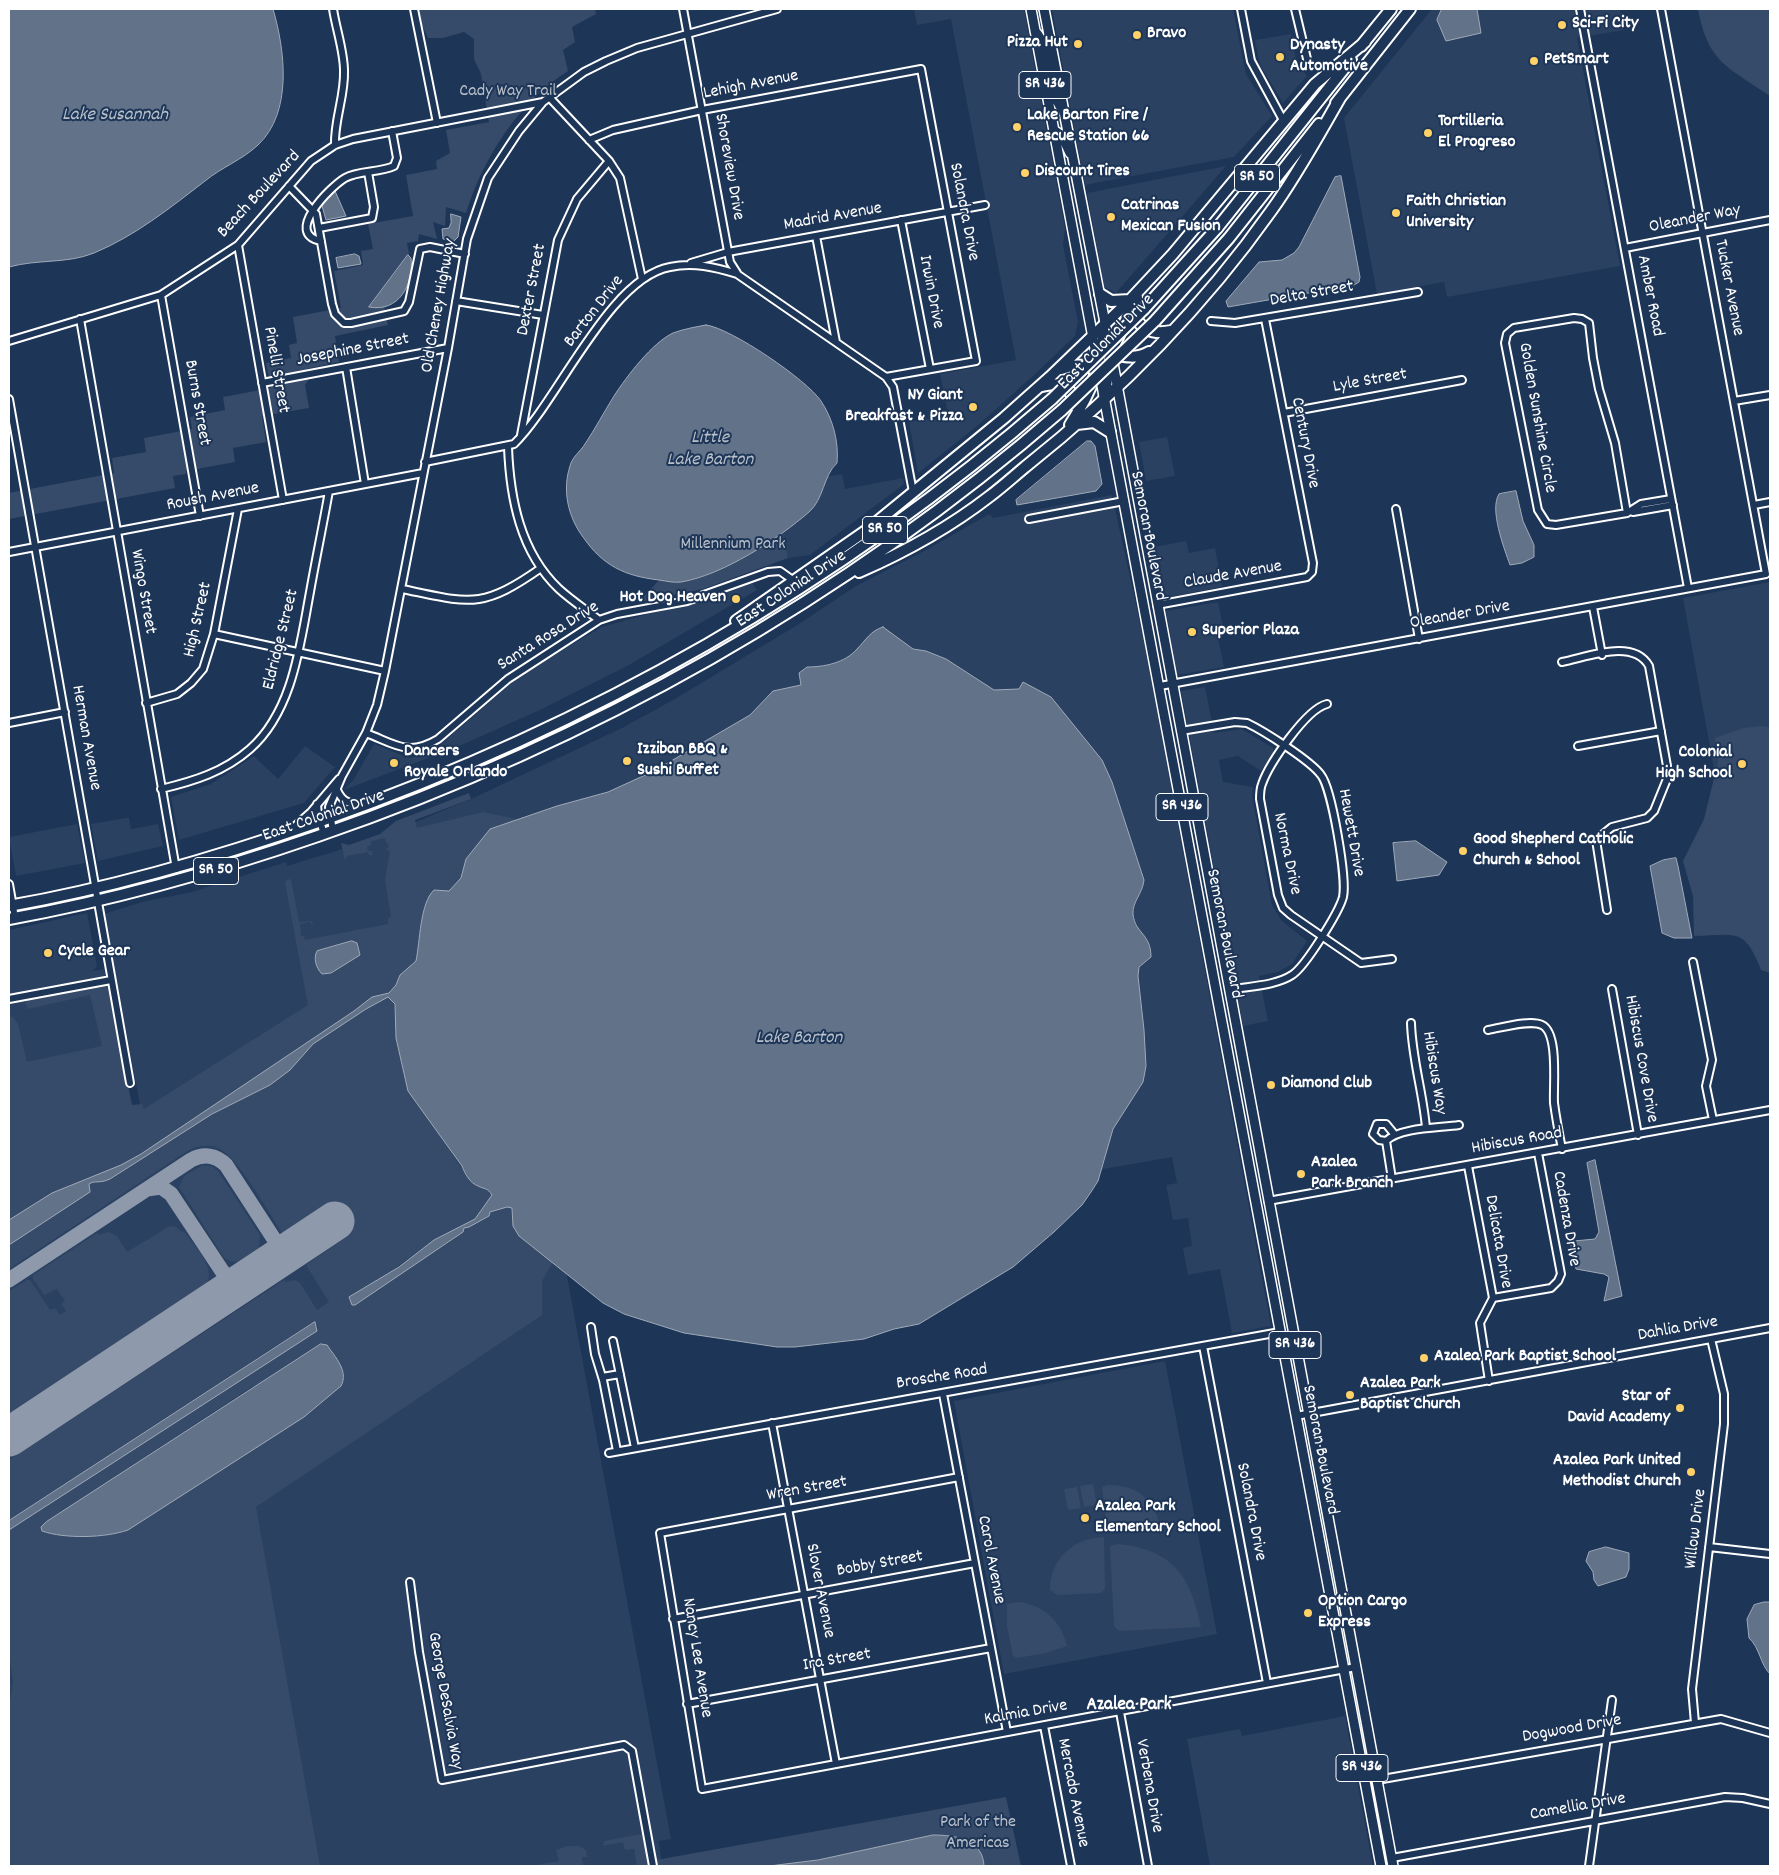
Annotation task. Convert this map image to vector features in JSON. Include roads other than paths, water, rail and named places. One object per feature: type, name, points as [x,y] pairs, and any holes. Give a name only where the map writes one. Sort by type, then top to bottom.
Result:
[{"type":"highway","name":"East Colonial Drive","points":[[11,906],[96,889],[176,869],[371,804],[466,766],[564,720],[648,677],[705,645],[807,582],[908,513],[989,452],[1052,399],[1144,309],[1218,227],[1391,9]]},
{"type":"highway","name":"East Colonial Drive","points":[[12,919],[97,902],[208,873],[329,833],[433,794],[570,734],[718,655],[837,581],[960,494],[1062,410],[1155,321],[1229,238],[1409,10]]},
{"type":"highway","points":[[1075,423],[1107,350],[1131,303],[1144,285],[1211,209],[1283,120],[1315,84],[1365,42]]},
{"type":"highway","points":[[837,581],[884,561],[934,534],[990,497],[1063,437],[1075,423],[1104,400],[1171,331],[1213,284],[1272,210],[1306,157],[1340,98]]},
{"type":"highway","points":[[1100,294],[1111,300],[1131,303]]},
{"type":"highway","points":[[1131,303],[1137,320],[1148,331],[1157,334],[1171,331]]},
{"type":"highway","points":[[705,645],[749,611],[854,540],[1040,387],[1105,323],[1131,303]]},
{"type":"highway","points":[[1104,400],[1108,377],[1105,323]]},
{"type":"highway","points":[[1092,337],[1107,350],[1128,357],[1138,357],[1154,349]]},
{"type":"highway","points":[[1059,370],[1078,365],[1098,370],[1118,386]]},
{"type":"highway","points":[[1040,387],[1057,384],[1070,391],[1074,400],[1075,423]]},
{"type":"highway","points":[[1075,423],[1094,422],[1110,432]]},
{"type":"highway","points":[[570,734],[580,720],[637,689],[648,677]]},
{"type":"highway","points":[[543,747],[561,729],[564,720]]},
{"type":"main road","name":"Semoran Boulevard","points":[[1031,9],[1381,1866]]},
{"type":"main road","name":"SR 436","points":[[1044,9],[1105,323]]},
{"type":"main road","points":[[1035,31],[1043,41],[1054,99],[1064,112]]},
{"type":"main road","points":[[1054,130],[1062,136],[1064,144],[1073,158]]},
{"type":"main road","name":"Semoran Boulevard","points":[[1107,350],[1118,386],[1157,605],[1392,1862]]},
{"type":"main road","points":[[1214,974],[1222,988],[1229,990]]},
{"type":"main road","points":[[1217,993],[1223,993],[1233,1008]]},
{"type":"main road","points":[[1251,1175],[1258,1192],[1268,1201]]},
{"type":"main road","points":[[1257,1207],[1268,1216],[1274,1231]]},
{"type":"street","points":[[333,9],[344,70],[342,94],[334,128],[335,145]]},
{"type":"street","points":[[414,9],[437,123]]},
{"type":"street","name":"Shoreview Drive","points":[[683,9],[728,252],[737,274]]},
{"type":"street","name":"Old Cheney Highway","points":[[324,819],[342,776],[366,733],[385,671],[465,254],[476,208],[488,178],[519,131],[546,100],[565,84],[606,60],[636,48],[777,9]]},
{"type":"street","points":[[1241,9],[1251,61],[1283,120]]},
{"type":"street","points":[[1295,9],[1308,63]]},
{"type":"street","name":"Amber Road","points":[[1580,9],[1688,588]]},
{"type":"street","name":"Tucker Avenue","points":[[1661,9],[1766,574]]},
{"type":"street","name":"Lehigh Avenue","points":[[589,140],[613,130],[702,110],[921,69]]},
{"type":"street","name":"Solandra Drive","points":[[921,69],[976,361],[930,369]]},
{"type":"street","points":[[546,100],[609,161],[620,178],[642,279]]},
{"type":"street","name":"Beach Boulevard","points":[[9,341],[162,295],[238,245],[311,161],[335,145],[353,139],[546,100]]},
{"type":"street","points":[[321,241],[314,239],[308,232],[307,219],[324,196],[343,179],[391,167],[396,163],[397,158],[392,131]]},
{"type":"street","name":"Dexter Street","points":[[520,438],[558,240],[577,199],[609,161]]},
{"type":"street","points":[[319,228],[372,218],[374,207],[368,172]]},
{"type":"street","points":[[289,186],[314,209],[335,314],[344,323],[398,314],[404,311],[410,302],[420,250],[430,247],[465,254]]},
{"type":"street","name":"Madrid Avenue","points":[[688,264],[728,252],[985,205]]},
{"type":"street","name":"Irwin Drive","points":[[901,220],[930,369]]},
{"type":"street","name":"Oleander Way","points":[[1625,248],[1770,220]]},
{"type":"street","points":[[816,236],[836,342]]},
{"type":"street","name":"Pinelli Street","points":[[238,245],[283,500]]},
{"type":"street","name":"Barton Drive","points":[[508,447],[520,438],[612,308],[633,284],[668,267],[688,264],[712,266],[737,274],[886,377]]},
{"type":"street","name":"Delta Street","points":[[1210,321],[1226,324],[1265,319],[1418,292]]},
{"type":"street","name":"Burns Street","points":[[162,295],[200,516]]},
{"type":"street","points":[[456,301],[543,315]]},
{"type":"street","name":"Golden Sunshine Circle","points":[[1627,513],[1615,443],[1599,389],[1589,323],[1582,319],[1574,318],[1514,328],[1507,334],[1505,343],[1538,510],[1542,519],[1547,524],[1556,525],[1627,513],[1672,502]]},
{"type":"street","name":"Wingo Street","points":[[80,319],[176,869]]},
{"type":"street","name":"Century Drive","points":[[1265,319],[1313,563],[1312,572]]},
{"type":"street","name":"Josephine Street","points":[[262,383],[448,348]]},
{"type":"street","points":[[346,367],[365,484]]},
{"type":"street","points":[[912,492],[893,387],[886,377],[930,369]]},
{"type":"street","name":"Lyle Street","points":[[1284,413],[1462,380]]},
{"type":"street","points":[[1734,401],[1770,395]]},
{"type":"street","name":"Herman Avenue","points":[[9,399],[130,1083]]},
{"type":"street","points":[[425,462],[508,447],[512,495],[528,545],[541,568],[559,589],[598,620]]},
{"type":"street","name":"Roush Avenue","points":[[9,552],[423,473]]},
{"type":"street","name":"Eldridge Street","points":[[161,789],[198,780],[224,768],[251,748],[269,726],[284,700],[298,653],[329,491]]},
{"type":"street","points":[[1029,519],[1124,501]]},
{"type":"street","points":[[1754,505],[1770,502]]},
{"type":"street","name":"High Street","points":[[146,703],[177,694],[192,683],[203,669],[214,634],[238,509]]},
{"type":"street","points":[[1396,509],[1419,639]]},
{"type":"street","points":[[402,589],[459,601],[475,601],[511,588],[541,568]]},
{"type":"street","name":"Santa Rosa Drive","points":[[366,733],[407,749],[426,746],[438,739],[508,679],[598,620],[617,614],[687,601],[768,572],[780,571],[794,581]]},
{"type":"street","name":"Claude Avenue","points":[[1157,605],[1307,578],[1312,572]]},
{"type":"street","name":"Oleander Drive","points":[[1160,686],[1766,574]]},
{"type":"street","points":[[1593,607],[1602,655]]},
{"type":"street","points":[[214,634],[385,671]]},
{"type":"street","points":[[1562,662],[1625,651],[1634,652],[1644,657],[1649,666],[1667,778],[1654,811],[1647,818],[1612,827],[1596,840],[1607,910]]},
{"type":"street","name":"Norma Drive","points":[[1327,704],[1316,708],[1306,717],[1266,774],[1261,786],[1260,799],[1283,908],[1361,962],[1392,959]]},
{"type":"street","points":[[9,723],[65,712]]},
{"type":"street","name":"Hewett Drive","points":[[1181,731],[1235,722],[1247,723],[1314,766],[1327,786],[1345,881],[1340,906],[1304,964],[1292,975],[1280,981],[1229,990]]},
{"type":"street","points":[[1578,746],[1660,732]]},
{"type":"street","name":"Old Cheney Highway","points":[[287,833],[342,776]]},
{"type":"street","points":[[337,790],[341,798],[349,804],[371,804]]},
{"type":"street","points":[[317,804],[329,833]]},
{"type":"street","points":[[9,884],[12,919]]},
{"type":"street","points":[[1693,962],[1712,1060],[1706,1086],[1713,1120]]},
{"type":"street","points":[[9,999],[111,980]]},
{"type":"street","name":"Hibiscus Cove Drive","points":[[1612,989],[1638,1135]]},
{"type":"street","points":[[1488,1030],[1535,1022],[1544,1025],[1549,1032],[1554,1061],[1554,1102],[1562,1149]]},
{"type":"street","name":"Hibiscus Way","points":[[1411,1023],[1412,1048],[1424,1100],[1426,1128]]},
{"type":"street","name":"Hibiscus Road","points":[[1268,1201],[1770,1110]]},
{"type":"street","points":[[1392,1179],[1386,1141],[1379,1140],[1373,1134],[1373,1128],[1377,1124],[1386,1124],[1395,1134]]},
{"type":"street","name":"Hibiscus Way","points":[[1386,1141],[1395,1134],[1460,1124]]},
{"type":"street","name":"Cadenza Drive","points":[[1493,1298],[1551,1288],[1558,1281],[1561,1274],[1538,1153]]},
{"type":"street","name":"Delicata Drive","points":[[1468,1166],[1493,1298],[1480,1323],[1489,1380]]},
{"type":"street","points":[[591,1327],[595,1354],[602,1377],[618,1451]]},
{"type":"street","name":"Dahlia Drive","points":[[1296,1416],[1770,1328]]},
{"type":"street","name":"Brosche Road","points":[[608,1453],[1280,1332]]},
{"type":"street","name":"Willow Drive","points":[[1695,1723],[1692,1689],[1724,1424],[1724,1394],[1712,1339]]},
{"type":"street","points":[[613,1341],[635,1448]]},
{"type":"street","name":"Solandra Drive","points":[[1203,1346],[1267,1683]]},
{"type":"street","points":[[602,1377],[620,1374]]},
{"type":"street","name":"Carol Avenue","points":[[943,1394],[1007,1732]]},
{"type":"street","name":"Slover Avenue","points":[[772,1423],[836,1764]]},
{"type":"street","name":"Wren Street","points":[[660,1533],[959,1478]]},
{"type":"street","name":"Nancy Lee Avenue","points":[[660,1533],[702,1789]]},
{"type":"street","points":[[1709,1547],[1770,1554]]},
{"type":"street","name":"Bobby Street","points":[[673,1619],[975,1563]]},
{"type":"street","name":"George DeSalvia Way","points":[[410,1582],[419,1654],[442,1780],[624,1746],[632,1751],[654,1866]]},
{"type":"street","name":"Ira Street","points":[[687,1704],[991,1648]]},
{"type":"street","name":"Kalmia Drive","points":[[702,1789],[1356,1667]]},
{"type":"street","points":[[1589,1866],[1612,1700]]},
{"type":"street","name":"Verbena Drive","points":[[1120,1712],[1148,1866]]},
{"type":"street","name":"Dogwood Drive","points":[[1378,1780],[1721,1719],[1770,1733]]},
{"type":"street","name":"Mercado Avenue","points":[[1044,1726],[1071,1866]]},
{"type":"street","name":"Camellia Drive","points":[[1392,1862],[1595,1820],[1725,1797],[1743,1798],[1770,1804]]},
{"type":"water","name":"Lake Susannah","points":[[9,9],[273,9],[283,61],[283,80],[277,116],[269,131],[252,150],[124,238],[94,253],[73,259],[9,267]]},
{"type":"water","points":[[1442,9],[1477,9],[1481,33],[1446,41],[1437,20]]},
{"type":"water","points":[[1341,176],[1360,277],[1359,282],[1354,285],[1228,307],[1226,301],[1259,262],[1282,260],[1294,253],[1299,247],[1335,177]]},
{"type":"water","points":[[335,191],[346,216],[326,220],[322,206]]},
{"type":"water","points":[[451,214],[461,217],[458,237],[453,242],[443,239],[442,229],[449,228]]},
{"type":"water","points":[[355,254],[359,256],[361,264],[338,268],[336,258]]},
{"type":"water","points":[[408,255],[411,258],[410,277],[407,287],[402,294],[389,306],[380,308],[369,307]]},
{"type":"water","name":"Little Lake Barton","points":[[706,325],[733,335],[768,356],[813,392],[821,401],[832,423],[837,447],[837,463],[829,474],[818,501],[809,512],[766,544],[732,564],[697,578],[681,582],[636,576],[607,562],[591,547],[578,529],[568,503],[567,484],[570,466],[619,388],[649,352],[673,333]]},
{"type":"water","points":[[1087,441],[1091,441],[1095,446],[1102,484],[1096,491],[1017,505],[1016,500]]},
{"type":"water","points":[[1516,491],[1523,521],[1534,545],[1534,557],[1522,563],[1510,565],[1499,529],[1496,501],[1499,494]]},
{"type":"water","name":"Lake Barton","points":[[883,627],[913,649],[926,651],[946,659],[994,690],[1019,689],[1023,682],[1051,697],[1102,760],[1112,782],[1144,880],[1133,910],[1134,921],[1146,938],[1151,957],[1139,967],[1138,976],[1146,1066],[1143,1082],[1113,1129],[1098,1181],[1082,1205],[1013,1267],[919,1324],[894,1329],[864,1339],[795,1347],[777,1347],[684,1333],[624,1314],[603,1303],[519,1236],[513,1226],[512,1208],[507,1207],[490,1212],[489,1216],[464,1228],[463,1232],[355,1305],[352,1305],[349,1297],[399,1267],[434,1240],[475,1219],[492,1195],[470,1180],[408,1091],[396,1038],[395,1004],[388,997],[366,1009],[313,1044],[290,1070],[270,1085],[212,1114],[110,1179],[89,1184],[90,1192],[9,1245],[9,1220],[52,1193],[121,1165],[141,1154],[372,997],[389,993],[396,985],[400,975],[416,961],[423,913],[429,896],[434,890],[449,891],[461,878],[466,859],[490,829],[557,806],[608,792],[654,771],[750,715],[773,691],[801,685],[799,673],[807,667],[827,665],[847,658],[871,633]]},
{"type":"water","points":[[1416,841],[1447,862],[1439,875],[1397,881],[1393,843]]},
{"type":"water","points":[[1676,858],[1692,938],[1674,938],[1662,933],[1650,866],[1663,860]]},
{"type":"water","points":[[352,941],[357,943],[360,955],[331,973],[322,974],[316,963],[317,951]]},
{"type":"water","points":[[1595,1160],[1622,1296],[1604,1301],[1609,1277],[1604,1274],[1576,1269],[1571,1245],[1574,1241],[1595,1239],[1599,1232],[1587,1163]]},
{"type":"water","points":[[315,1322],[317,1331],[9,1530],[9,1521]]},
{"type":"water","points":[[321,1344],[327,1345],[337,1359],[342,1370],[343,1380],[341,1386],[304,1417],[128,1530],[97,1536],[51,1534],[42,1531],[41,1527],[46,1522]]},
{"type":"water","points":[[1606,1547],[1629,1553],[1629,1569],[1626,1577],[1598,1586],[1594,1580],[1593,1572],[1586,1561],[1589,1552]]},
{"type":"water","points":[[1770,1602],[1770,1674],[1764,1666],[1756,1646],[1749,1638],[1747,1619],[1754,1605]]},
{"type":"water","points":[[933,1835],[959,1838],[973,1844],[979,1850],[984,1866],[769,1866],[818,1860]]},
{"type":"place","name":"Sci-Fi City","points":[[1562,25]]},
{"type":"place","name":"Bravo","points":[[1137,35]]},
{"type":"place","name":"Pizza Hut","points":[[1078,44]]},
{"type":"place","name":"Dynasty Automotive","points":[[1280,57]]},
{"type":"place","name":"PetSmart","points":[[1534,61]]},
{"type":"place","name":"Lake Barton Fire / Rescue Station 66","points":[[1017,127]]},
{"type":"place","name":"Tortilleria El Progreso","points":[[1428,133]]},
{"type":"place","name":"Discount Tires","points":[[1025,173]]},
{"type":"place","name":"Faith Christian University","points":[[1396,213]]},
{"type":"place","name":"Catrinas Mexican Fusion","points":[[1111,217]]},
{"type":"place","name":"NY Giant Breakfast & Pizza","points":[[973,407]]},
{"type":"place","name":"Hot Dog Heaven","points":[[736,599]]},
{"type":"place","name":"Superior Plaza","points":[[1192,632]]},
{"type":"place","name":"Izziban BBQ & Sushi Buffet","points":[[627,761]]},
{"type":"place","name":"Dancers Royale Orlando","points":[[394,763]]},
{"type":"place","name":"Colonial High School","points":[[1742,764]]},
{"type":"place","name":"Good Shepherd Catholic Church & School","points":[[1463,851]]},
{"type":"place","name":"Cycle Gear","points":[[48,953]]},
{"type":"place","name":"Diamond Club","points":[[1271,1085]]},
{"type":"place","name":"Azalea Park Branch","points":[[1301,1174]]},
{"type":"place","name":"Azalea Park Baptist School","points":[[1424,1358]]},
{"type":"place","name":"Azalea Park Baptist Church","points":[[1350,1395]]},
{"type":"place","name":"Star of David Academy","points":[[1680,1408]]},
{"type":"place","name":"Azalea Park United Methodist Church","points":[[1691,1472]]},
{"type":"place","name":"Azalea Park Elementary School","points":[[1085,1518]]},
{"type":"place","name":"Option Cargo Express","points":[[1308,1613]]},
{"type":"district","name":"Azalea Park","points":[[1129,1706]]},
{"type":"park label","name":"Cady Way Trail","points":[[508,93]]},
{"type":"park label","name":"Millennium Park","points":[[733,546]]},
{"type":"park label","name":"Park of the Americas","points":[[978,1834]]}]
